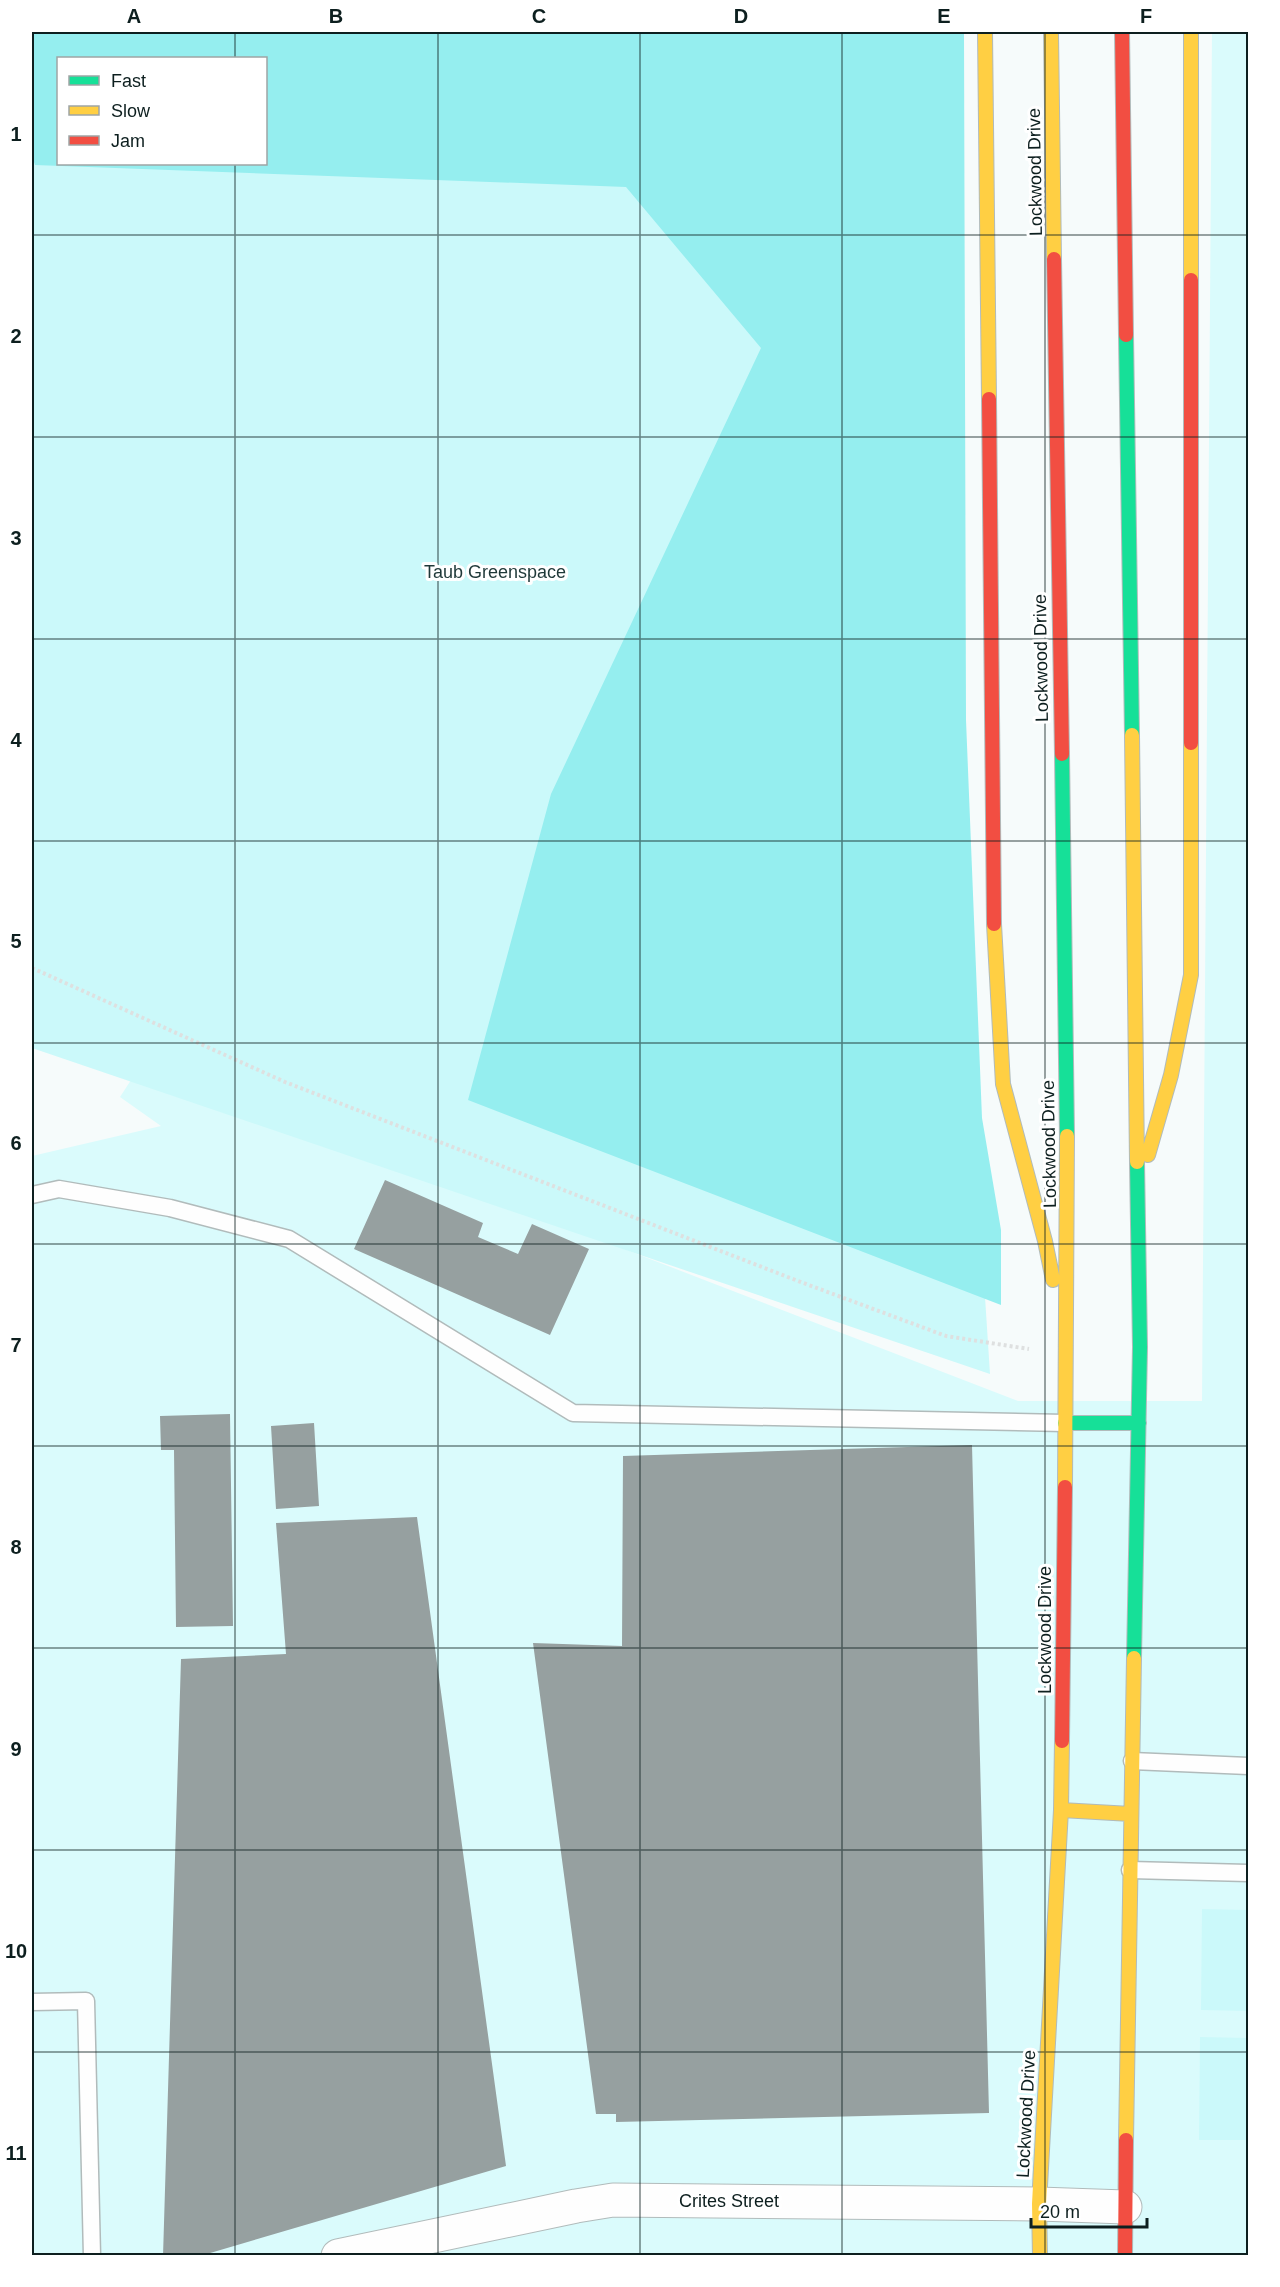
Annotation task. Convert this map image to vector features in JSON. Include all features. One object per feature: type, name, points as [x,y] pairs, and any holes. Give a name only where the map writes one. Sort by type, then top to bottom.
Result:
[{"type":"main road","points":[[985,32],[994,930],[1004,1084],[1045,1241],[1065,1349]]},
{"type":"main road","name":"Lockwood Drive","points":[[1040,2256],[1039,2204],[1061,1810],[1068,1190],[1051,32]]},
{"type":"main road","points":[[1122,32],[1138,1188],[1139,1423],[1125,2256]]},
{"type":"main road","points":[[1138,1188],[1171,1075],[1191,975],[1191,32]]},
{"type":"main road","points":[[1065,1423],[1139,1423]]},
{"type":"main road","points":[[1061,1810],[1131,1814]]},
{"type":"street","name":"Crites Street","points":[[348,2254],[613,2200],[1039,2204],[1125,2207]]},
{"type":"lane","points":[[32,1195],[59,1189],[170,1208],[289,1239],[573,1413],[1065,1423]]},
{"type":"lane","points":[[1132,1761],[1248,1766]]},
{"type":"lane","points":[[1130,1869],[1248,1874]]},
{"type":"lane","points":[[32,2002],[86,2001],[92,2256]]},
{"type":"path","points":[[32,968],[285,1082],[946,1336],[1032,1350],[1065,1349]]},
{"type":"shaded area","points":[[32,32],[964,32],[966,720],[982,1118],[1001,1230],[1001,1305],[468,1100],[551,794],[761,348],[626,187],[35,165],[32,156]]},
{"type":"shaded area","points":[[1212,32],[1248,32],[1248,2255],[32,2255],[32,1156],[161,1126],[120,1097],[142,1063],[1018,1401],[1202,1401]]},
{"type":"green space","name":"Taub Greenspace","points":[[32,32],[964,32],[955,833],[990,1374],[32,1048]]},
{"type":"green space","points":[[1202,1909],[1248,1910],[1248,2011],[1201,2010]]},
{"type":"green space","points":[[1200,2037],[1248,2038],[1248,2140],[1199,2140]]},
{"type":"building","points":[[385,1180],[483,1223],[478,1237],[518,1254],[532,1224],[589,1249],[550,1335],[354,1249]]},
{"type":"building","points":[[230,1414],[233,1626],[176,1627],[174,1450],[161,1450],[160,1416]]},
{"type":"building","points":[[314,1423],[319,1506],[276,1509],[271,1426]]},
{"type":"building","points":[[972,1445],[989,2113],[616,2122],[616,2114],[596,2114],[533,1643],[622,1646],[623,1456]]},
{"type":"building","points":[[417,1517],[506,2166],[200,2256],[163,2256],[181,1659],[286,1654],[276,1523]]},
{"type":"traffic: fast","points":[[1126,335],[1132,735]]},
{"type":"traffic: fast","points":[[1062,754],[1067,1136]]},
{"type":"traffic: fast","points":[[1134,1658],[1140,1347],[1137,1162]]},
{"type":"traffic: fast","points":[[1065,1423],[1139,1423]]},
{"type":"traffic: slow","points":[[985,32],[989,399]]},
{"type":"traffic: slow","points":[[1051,32],[1054,259]]},
{"type":"traffic: slow","points":[[1191,32],[1191,280]]},
{"type":"traffic: slow","points":[[1132,735],[1137,1162]]},
{"type":"traffic: slow","points":[[1148,1155],[1171,1075],[1191,975],[1191,743]]},
{"type":"traffic: slow","points":[[994,924],[1003,1084],[1045,1241],[1053,1280]]},
{"type":"traffic: slow","points":[[1065,1487],[1067,1136]]},
{"type":"traffic: slow","points":[[1126,2140],[1134,1658]]},
{"type":"traffic: slow","points":[[1040,2256],[1039,2204],[1061,1810],[1062,1741]]},
{"type":"traffic: slow","points":[[1061,1810],[1131,1814]]},
{"type":"traffic: jam","points":[[1122,32],[1126,335]]},
{"type":"traffic: jam","points":[[1054,259],[1062,754]]},
{"type":"traffic: jam","points":[[1191,280],[1191,743]]},
{"type":"traffic: jam","points":[[989,399],[994,924]]},
{"type":"traffic: jam","points":[[1062,1741],[1065,1487]]},
{"type":"traffic: jam","points":[[1125,2256],[1126,2140]]}]
